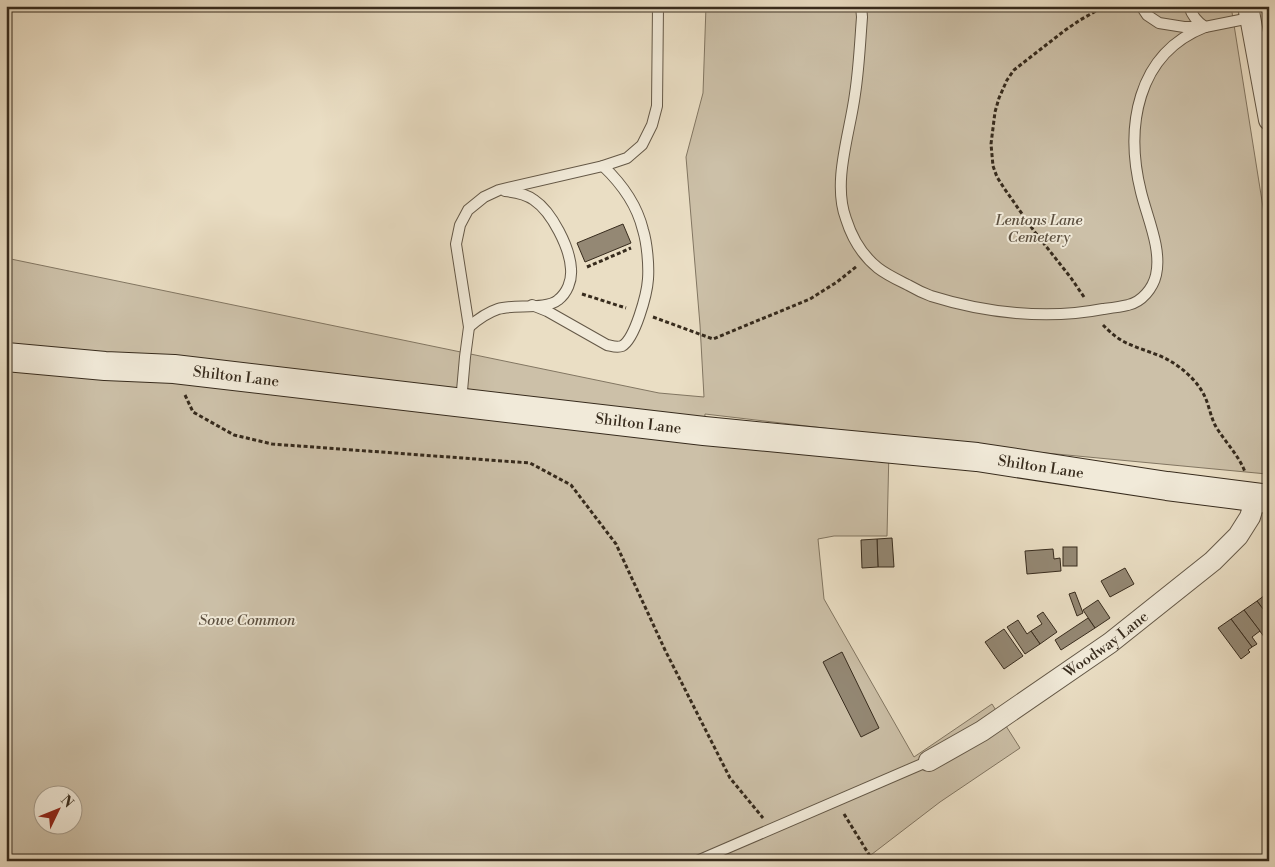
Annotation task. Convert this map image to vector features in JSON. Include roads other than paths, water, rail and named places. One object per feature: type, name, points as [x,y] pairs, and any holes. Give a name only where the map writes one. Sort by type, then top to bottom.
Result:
[{"type":"street","points":[[1249,12],[1269,120]]},
{"type":"street","name":"Shilton Lane","points":[[6,357],[105,366],[174,369],[704,430],[977,456],[1167,486],[1262,498]]},
{"type":"street","name":"Woodway Lane","points":[[929,761],[982,731],[1110,643],[1213,561],[1238,536],[1262,498]]},
{"type":"lane","points":[[461,402],[469,327],[456,244],[460,225],[468,210],[484,197],[499,190],[603,166],[627,158],[642,145],[652,125],[657,106],[658,6]]},
{"type":"lane","points":[[861,6],[862,17],[855,93],[840,183],[845,218],[859,247],[879,269],[928,295],[959,304],[1005,312],[1040,314],[1093,311],[1131,304],[1144,296],[1152,287],[1158,260],[1135,163],[1136,117],[1141,96],[1147,79],[1156,63],[1168,50],[1187,35],[1249,12]]},
{"type":"lane","points":[[1141,6],[1147,15],[1159,23],[1184,27],[1205,27]]},
{"type":"lane","points":[[1189,6],[1193,17],[1205,27]]},
{"type":"lane","points":[[532,306],[547,311],[607,345],[616,347],[623,345],[633,332],[648,279],[646,242],[636,209],[625,190],[603,166]]},
{"type":"lane","points":[[469,327],[481,316],[499,308],[532,306],[557,301],[567,290],[572,271],[570,256],[561,235],[545,209],[534,199],[518,192],[499,190]]},
{"type":"lane","points":[[697,861],[929,761]]},
{"type":"park label","name":"Lentons Lane Cemetery","points":[[1039,228]]},
{"type":"park label","name":"Sowe Common","points":[[247,620]]}]
